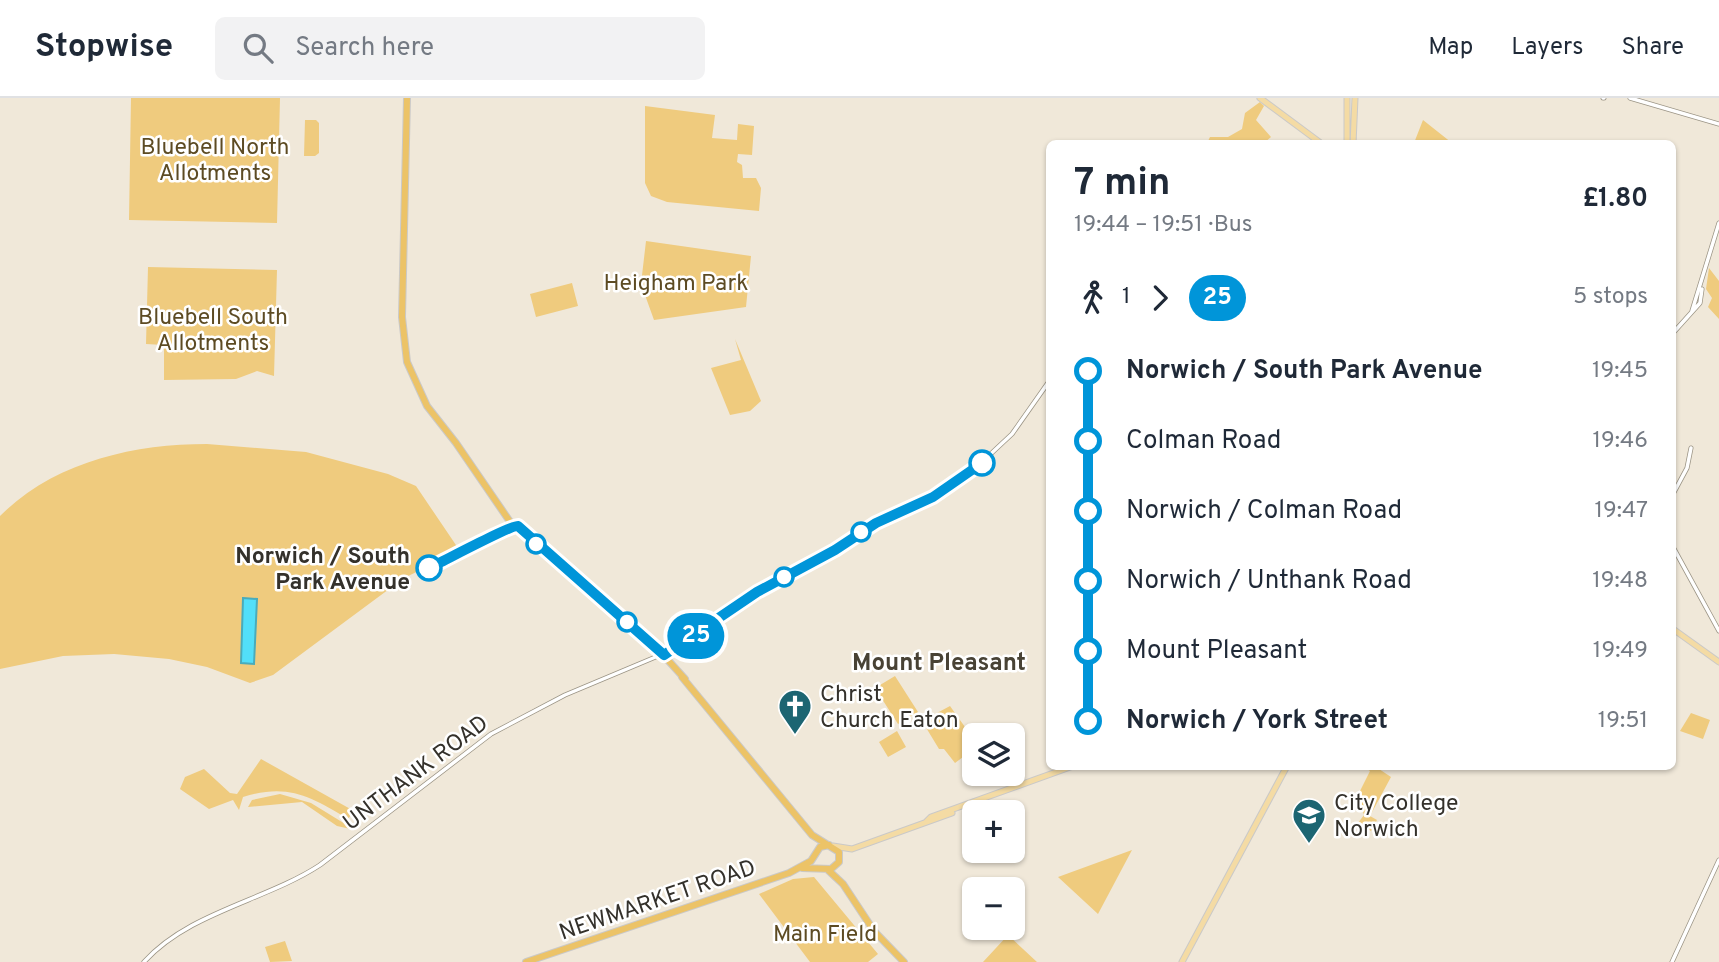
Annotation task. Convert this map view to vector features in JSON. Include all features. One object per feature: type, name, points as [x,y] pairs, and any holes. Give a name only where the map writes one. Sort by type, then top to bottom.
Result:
[{"type":"highway","points":[[407,98],[402,317],[407,362],[427,406],[515,525],[664,655],[811,835],[824,869],[843,884],[874,931],[904,962]]},
{"type":"highway","points":[[811,835],[839,852],[843,884]]},
{"type":"highway","name":"NEWMARKET ROAD","points":[[526,962],[717,899],[799,868],[816,853],[831,845]]},
{"type":"highway","points":[[824,869],[839,861]]},
{"type":"highway","name":"NEWMARKET ROAD","points":[[799,868],[824,869]]},
{"type":"main road","points":[[1260,98],[1317,140]]},
{"type":"main road","points":[[1347,98],[1347,140]]},
{"type":"main road","points":[[1353,140],[1355,98]]},
{"type":"main road","points":[[1676,631],[1719,663]]},
{"type":"main road","points":[[839,861],[852,849],[1062,770]]},
{"type":"main road","points":[[1182,962],[1285,770]]},
{"type":"main road","points":[[831,845],[852,849]]},
{"type":"street","points":[[1630,98],[1650,101],[1719,124]]},
{"type":"street","points":[[1676,330],[1697,307],[1709,246],[1719,223]]},
{"type":"street","points":[[1692,311],[1703,277]]},
{"type":"street","name":"UNTHANK ROAD","points":[[144,962],[179,933],[290,883],[320,866],[491,734],[565,695],[664,655],[757,592],[835,550],[876,523],[933,497],[967,476],[1012,434],[1046,386]]},
{"type":"street","points":[[1676,488],[1687,468],[1691,448]]},
{"type":"street","points":[[1676,552],[1719,631]]},
{"type":"street","points":[[1672,962],[1719,860]]},
{"type":"green space","name":"Bluebell North Allotments","points":[[131,98],[280,98],[277,223],[129,220]]},
{"type":"green space","points":[[1260,102],[1264,106],[1256,120],[1271,137],[1268,140],[1208,140],[1210,137],[1228,137],[1242,129],[1245,113]]},
{"type":"green space","points":[[645,106],[715,115],[712,138],[737,140],[738,124],[754,126],[752,155],[738,154],[737,162],[742,165],[743,178],[756,178],[761,188],[759,211],[667,202],[651,196],[645,183]]},
{"type":"green space","points":[[305,120],[316,120],[319,123],[319,153],[315,156],[304,156]]},
{"type":"green space","points":[[1423,120],[1448,140],[1415,140]]},
{"type":"green space","name":"Heigham Park","points":[[646,241],[751,256],[746,307],[654,320],[641,284]]},
{"type":"green space","name":"Bluebell South Allotments","points":[[148,267],[277,270],[274,376],[257,371],[236,379],[164,380],[164,345],[146,344]]},
{"type":"green space","points":[[1709,268],[1719,281],[1719,319],[1708,307],[1712,298],[1706,289]]},
{"type":"green space","points":[[572,283],[578,306],[536,317],[530,294]]},
{"type":"green space","points":[[735,339],[761,401],[750,411],[730,415],[711,368],[741,360]]},
{"type":"green space","points":[[207,444],[306,452],[388,474],[416,486],[460,551],[404,578],[273,675],[250,683],[207,667],[169,659],[114,654],[63,656],[0,669],[0,516],[21,497],[70,469],[123,453]]},
{"type":"green space","points":[[895,676],[918,712],[898,724],[875,688]]},
{"type":"green space","points":[[950,706],[962,723],[962,758],[955,763],[944,749],[939,749],[922,721]]},
{"type":"green space","points":[[1691,713],[1710,720],[1703,739],[1680,731]]},
{"type":"green space","points":[[897,731],[906,747],[888,757],[879,742]]},
{"type":"green space","points":[[261,759],[354,811],[348,819],[310,798],[273,791],[243,797],[239,810],[233,800],[209,809],[180,789],[185,777],[204,769],[230,793],[237,794]]},
{"type":"green space","points":[[1380,770],[1391,777],[1370,816],[1377,820],[1371,831],[1358,823],[1364,815],[1362,809],[1352,807],[1370,771]]},
{"type":"green space","points":[[280,794],[311,803],[355,830],[337,826],[302,802],[248,807],[252,800]]},
{"type":"green space","points":[[1132,850],[1098,914],[1058,877]]},
{"type":"green space","name":"Main Field","points":[[814,877],[878,954],[868,962],[810,962],[759,894],[793,879]]},
{"type":"green space","points":[[1003,940],[1013,940],[1037,962],[983,962]]},
{"type":"green space","points":[[285,941],[292,961],[270,962],[265,947]]},
{"type":"water","points":[[243,598],[257,599],[254,664],[241,663]]},
{"type":"bus line","name":"25","points":[[429,568],[484,542],[514,524],[664,655],[757,592],[835,550],[887,517],[933,497],[967,476],[982,463]]},
{"type":"place","name":"Norwich / South Park Avenue","points":[[429,568]]},
{"type":"place","name":"Christ Church Eaton","points":[[795,736]]},
{"type":"place","name":"City College Norwich","points":[[1309,845]]},
{"type":"district","name":"Mount Pleasant","points":[[939,662]]}]
